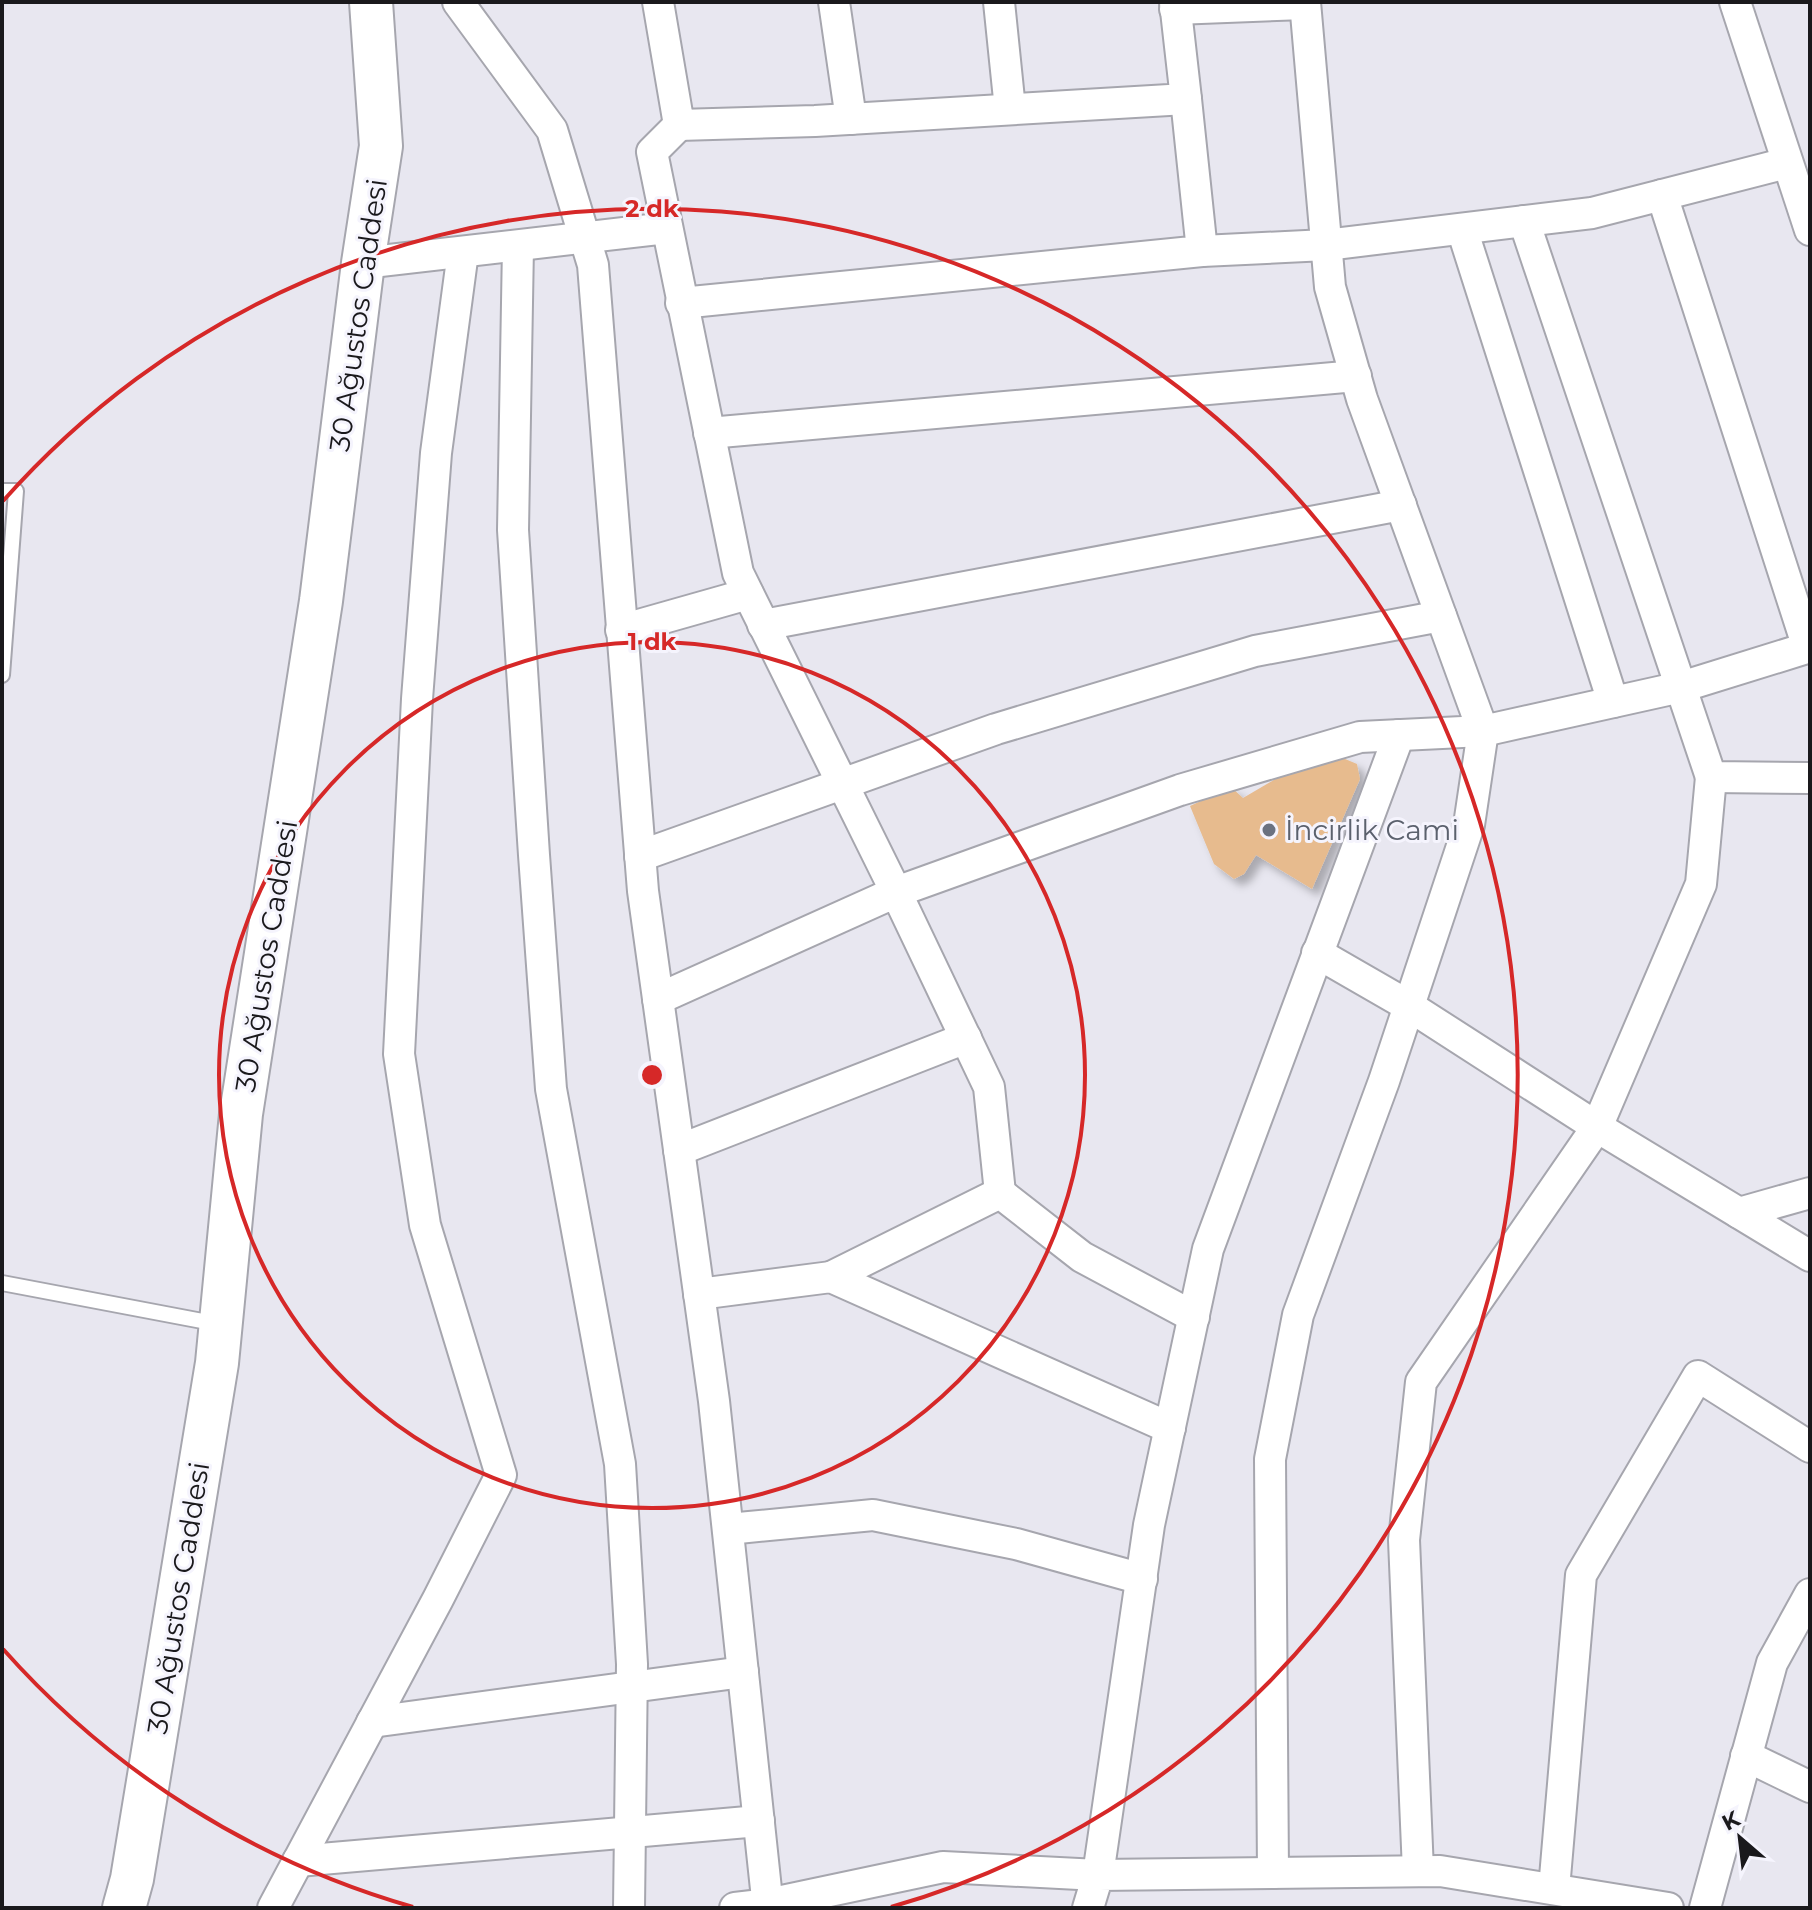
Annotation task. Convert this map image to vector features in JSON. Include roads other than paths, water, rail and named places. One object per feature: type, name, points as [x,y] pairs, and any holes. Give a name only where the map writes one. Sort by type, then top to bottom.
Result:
[{"type":"main road","name":"30 Ağustos Caddesi","points":[[124,1908],[135,1864],[217,1363],[241,1114],[321,601],[363,263],[381,146],[371,2]]},
{"type":"street","points":[[458,2],[552,130],[593,265],[640,856],[714,1401],[768,1906]]},
{"type":"street","points":[[658,2],[679,125]]},
{"type":"street","points":[[834,2],[851,119]]},
{"type":"street","points":[[999,2],[1010,109]]},
{"type":"street","points":[[1735,2],[1810,230]]},
{"type":"street","points":[[1202,251],[1175,5],[1305,3],[1330,287],[1356,376],[1483,731],[1469,825],[1409,1006],[1298,1315],[1270,1459],[1273,1873]]},
{"type":"street","points":[[1186,99],[851,119],[679,125],[652,152],[738,573],[989,1087],[1000,1193],[1082,1257],[1194,1317]]},
{"type":"street","points":[[681,303],[1202,251],[1326,245],[1592,213],[1787,163]]},
{"type":"street","points":[[658,999],[896,892],[1180,790],[1360,737],[1483,731],[1681,687],[1809,647],[1662,195]]},
{"type":"street","points":[[1418,1871],[1404,1540],[1421,1382],[1597,1127],[1701,884],[1711,777],[1524,221]]},
{"type":"street","points":[[363,263],[667,228]]},
{"type":"street","points":[[1462,229],[1613,702]]},
{"type":"street","points":[[518,246],[513,530],[551,1089],[620,1464],[631,1686],[629,1908]]},
{"type":"street","points":[[273,1908],[501,1475],[425,1225],[399,1054],[423,622],[436,453],[463,252]]},
{"type":"street","points":[[709,433],[1356,376]]},
{"type":"street","points":[[763,625],[1401,505]]},
{"type":"street","points":[[621,630],[748,594]]},
{"type":"street","points":[[640,856],[996,729],[1255,651],[1441,616]]},
{"type":"street","points":[[1088,1908],[1098,1875],[1149,1525],[1208,1249],[1399,735]]},
{"type":"street","points":[[1711,777],[1810,778]]},
{"type":"street","points":[[1317,953],[1409,1006],[1597,1127],[1810,1256]]},
{"type":"street","points":[[679,1150],[966,1038]]},
{"type":"street","points":[[699,1294],[831,1277],[1000,1193]]},
{"type":"street","points":[[1739,1213],[1810,1193]]},
{"type":"street","points":[[831,1277],[1170,1428]]},
{"type":"street","points":[[1554,1889],[1581,1575],[1698,1376],[1810,1447]]},
{"type":"street","points":[[728,1529],[873,1515],[1016,1544],[1142,1579]]},
{"type":"street","points":[[1705,1908],[1772,1663],[1810,1594]]},
{"type":"street","points":[[372,1722],[743,1672]]},
{"type":"street","points":[[1746,1756],[1810,1787]]},
{"type":"street","points":[[298,1861],[759,1821]]},
{"type":"street","points":[[735,1908],[768,1906],[943,1867],[1098,1875],[1440,1871],[1668,1908]]},
{"type":"lane","points":[[2,491],[16,491],[2,675]]},
{"type":"lane","points":[[2,1283],[220,1325]]},
{"type":"place","name":"İncirlik Cami","points":[[1269,830]]}]
